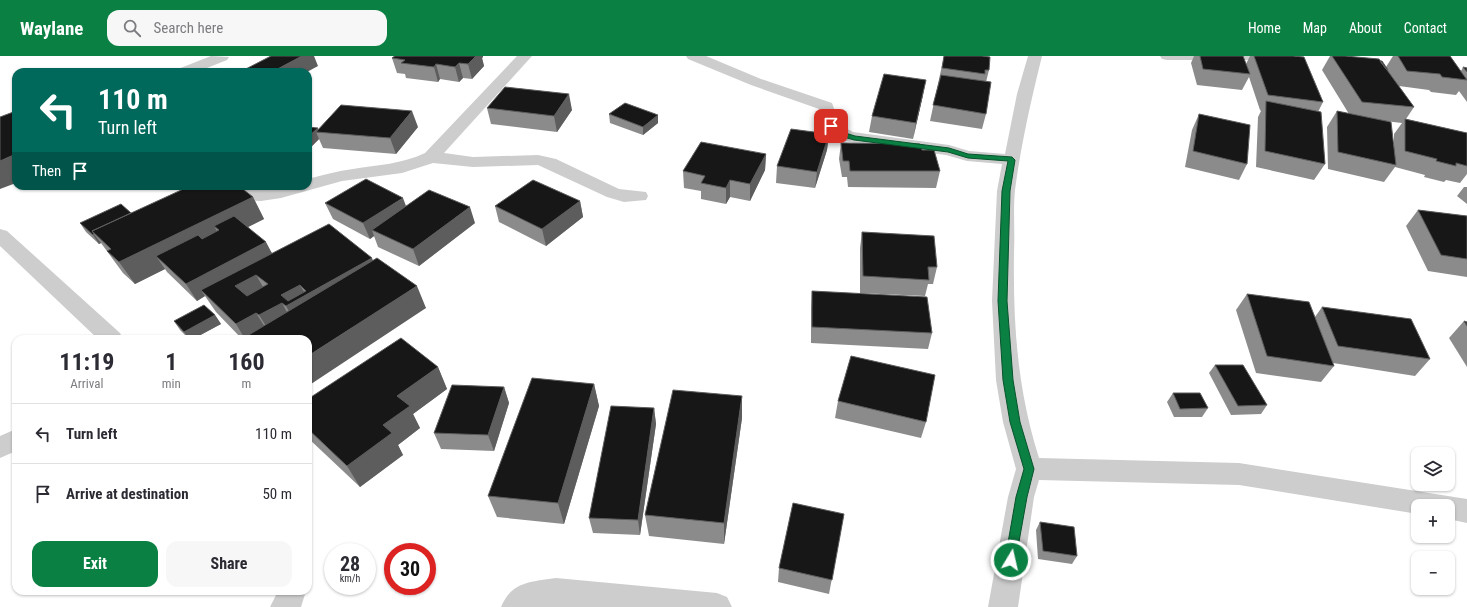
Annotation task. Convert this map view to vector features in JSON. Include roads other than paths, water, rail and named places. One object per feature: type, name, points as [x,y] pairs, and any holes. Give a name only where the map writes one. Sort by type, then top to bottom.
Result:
[{"type":"street","points":[[312,184],[353,174],[399,169],[418,164],[431,156],[525,56]]},
{"type":"street","points":[[694,56],[756,82],[826,106],[831,126],[839,134],[854,138],[949,150],[968,156],[1012,160]]},
{"type":"street","points":[[1003,607],[1022,497],[1029,469],[1015,422],[1008,380],[1003,301],[1006,191],[1025,94],[1035,56]]},
{"type":"street","points":[[1167,56],[1250,56]]},
{"type":"street","points":[[193,68],[222,57]]},
{"type":"street","points":[[431,156],[473,162],[538,160],[550,162],[613,193],[624,196],[639,196]]},
{"type":"street","points":[[227,190],[238,195],[256,197],[287,190]]},
{"type":"street","points":[[0,235],[108,335]]},
{"type":"street","points":[[0,448],[12,441]]},
{"type":"street","points":[[1029,469],[1239,474],[1411,501]]},
{"type":"street","points":[[1455,508],[1467,511]]},
{"type":"street","points":[[516,607],[526,597],[556,592],[717,607]]},
{"type":"street","points":[[285,607],[290,600],[291,595]]}]
